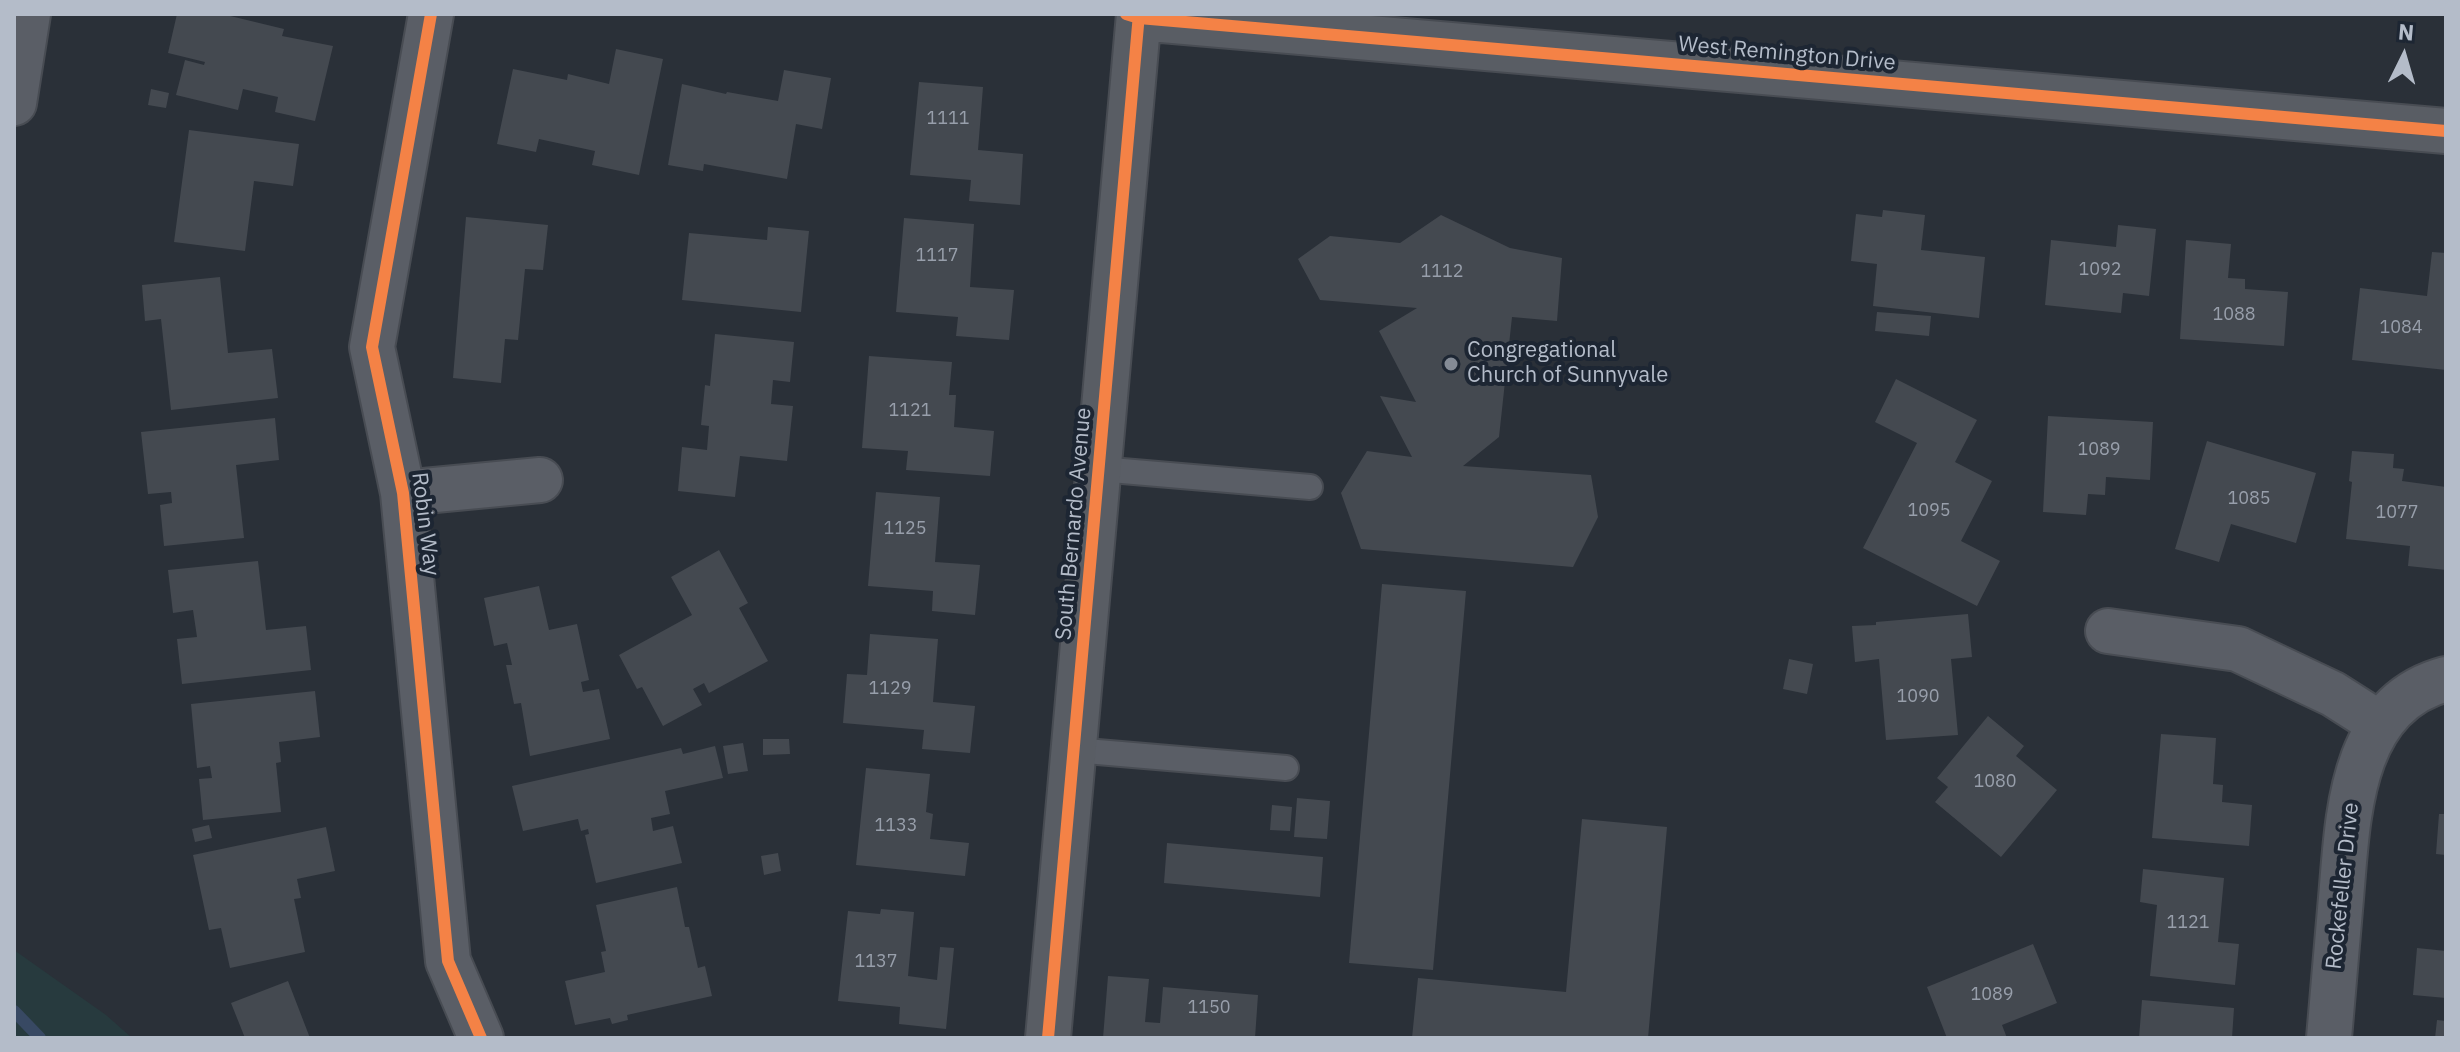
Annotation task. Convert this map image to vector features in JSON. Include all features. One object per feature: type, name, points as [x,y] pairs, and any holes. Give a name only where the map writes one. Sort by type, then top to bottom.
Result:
[{"type":"street","points":[[14,103],[28,14]]},
{"type":"street","name":"Robin Way","points":[[431,14],[372,347],[403,493],[448,961],[481,1038]]},
{"type":"street","name":"West Remington Drive","points":[[1135,15],[2446,131]]},
{"type":"street","name":"South Bernardo Avenue","points":[[1048,1038],[1099,469],[1135,15]]},
{"type":"street","points":[[403,493],[540,480]]},
{"type":"street","points":[[2108,631],[2238,649],[2333,694],[2380,724]]},
{"type":"street","name":"Rockefeller Drive","points":[[2329,1038],[2348,811],[2360,763],[2380,724],[2411,695],[2446,679]]},
{"type":"lane","points":[[1099,469],[1310,487]]},
{"type":"lane","points":[[1074,750],[1286,768]]},
{"type":"green space","points":[[14,950],[106,1015],[132,1038],[14,1038]]},
{"type":"building","points":[[177,14],[222,14],[284,29],[282,36],[333,46],[315,121],[275,112],[278,97],[243,89],[238,110],[176,95],[185,60],[204,65],[205,62],[168,53]]},
{"type":"building","points":[[616,49],[663,59],[639,175],[592,165],[595,151],[539,139],[536,152],[497,144],[513,69],[567,80],[568,74],[609,84]]},
{"type":"building","points":[[784,70],[831,78],[822,129],[796,124],[787,179],[704,164],[703,171],[668,165],[682,84],[778,101]]},
{"type":"building","points":[[919,82],[983,87],[978,150],[1023,154],[1020,205],[969,201],[971,180],[910,175]]},
{"type":"building","points":[[151,89],[169,93],[166,108],[148,105]]},
{"type":"building","points":[[189,130],[299,144],[293,186],[254,181],[245,251],[174,242]]},
{"type":"building","points":[[1883,210],[1925,215],[1921,250],[1985,257],[1979,318],[1873,306],[1877,264],[1851,261],[1856,214],[1882,217]]},
{"type":"building","name":"Congregational Church of Sunnyvale","points":[[1441,215],[1510,248],[1562,258],[1557,321],[1512,317],[1499,437],[1463,466],[1591,475],[1598,517],[1573,567],[1361,549],[1341,493],[1367,451],[1412,457],[1380,396],[1416,402],[1379,331],[1417,308],[1320,300],[1298,259],[1330,236],[1400,243]]},
{"type":"building","points":[[466,217],[548,225],[543,270],[525,269],[518,340],[505,339],[501,383],[453,378]]},
{"type":"building","points":[[904,218],[974,224],[970,287],[1014,290],[1009,340],[956,336],[958,317],[896,312]]},
{"type":"building","points":[[2118,225],[2156,229],[2149,296],[2123,293],[2121,313],[2045,305],[2051,240],[2116,247]]},
{"type":"building","points":[[768,227],[809,231],[801,312],[682,300],[689,233],[767,240]]},
{"type":"building","points":[[2186,240],[2231,244],[2228,278],[2245,279],[2245,289],[2288,292],[2284,346],[2180,339]]},
{"type":"building","points":[[2432,252],[2446,253],[2446,370],[2352,360],[2360,288],[2427,296]]},
{"type":"building","points":[[220,277],[228,353],[272,349],[278,398],[171,410],[161,319],[145,321],[142,285]]},
{"type":"building","points":[[1877,312],[1931,316],[1929,336],[1875,331]]},
{"type":"building","points":[[715,334],[794,342],[790,382],[773,380],[771,404],[793,406],[787,461],[740,456],[735,497],[678,491],[682,447],[707,450],[709,426],[701,425],[705,385],[710,386]]},
{"type":"building","points":[[869,356],[952,362],[949,395],[956,395],[954,427],[994,431],[990,476],[906,470],[908,451],[862,448]]},
{"type":"building","points":[[1896,379],[1977,420],[1955,462],[1992,481],[1961,541],[2000,561],[1977,606],[1863,548],[1917,443],[1875,422]]},
{"type":"building","points":[[2048,416],[2153,422],[2150,480],[2106,477],[2105,495],[2088,494],[2086,515],[2043,512]]},
{"type":"building","points":[[275,418],[279,460],[236,465],[244,538],[164,546],[160,505],[172,503],[171,492],[148,494],[141,432]]},
{"type":"building","points":[[2207,441],[2316,473],[2296,543],[2231,524],[2219,562],[2175,549]]},
{"type":"building","points":[[2352,451],[2394,454],[2393,468],[2404,469],[2402,481],[2446,487],[2446,570],[2408,566],[2410,546],[2346,539]]},
{"type":"building","points":[[876,492],[940,497],[935,562],[980,565],[975,615],[932,611],[933,591],[868,586]]},
{"type":"building","points":[[719,550],[748,603],[739,608],[768,661],[709,693],[704,683],[693,689],[702,705],[663,726],[642,687],[637,689],[619,655],[692,615],[671,577]]},
{"type":"building","points":[[258,561],[266,630],[306,626],[311,670],[182,684],[177,639],[197,637],[193,610],[173,613],[168,570]]},
{"type":"building","points":[[1382,584],[1466,591],[1433,970],[1349,963]]},
{"type":"building","points":[[539,586],[549,630],[577,624],[589,680],[581,682],[583,692],[599,689],[610,739],[530,756],[521,703],[514,704],[506,665],[512,665],[507,643],[494,646],[484,598]]},
{"type":"building","points":[[1968,614],[1972,657],[1951,659],[1958,735],[1886,740],[1879,659],[1855,662],[1852,626]]},
{"type":"building","points":[[870,634],[938,639],[933,702],[975,706],[970,753],[922,749],[924,730],[843,723],[847,674],[867,675]]},
{"type":"building","points":[[1789,659],[1813,664],[1807,694],[1783,689]]},
{"type":"building","points":[[315,691],[320,737],[279,742],[281,762],[276,763],[281,812],[203,820],[199,779],[212,778],[210,766],[197,768],[191,704]]},
{"type":"building","points":[[1988,716],[2024,746],[2016,756],[2057,790],[2001,857],[1935,802],[1948,787],[1937,778]]},
{"type":"building","points":[[2161,734],[2216,738],[2213,784],[2223,785],[2222,802],[2252,805],[2249,846],[2152,838]]},
{"type":"building","points":[[763,739],[789,739],[790,754],[763,755]]},
{"type":"building","points":[[743,743],[748,771],[728,774],[723,746]]},
{"type":"building","points":[[715,746],[723,778],[665,791],[670,814],[651,818],[653,831],[673,826],[682,863],[596,883],[585,835],[589,834],[588,829],[581,831],[578,819],[523,831],[512,786],[681,748],[683,754]]},
{"type":"building","points":[[866,768],[930,774],[926,812],[933,814],[930,839],[969,843],[965,876],[856,865]]},
{"type":"building","points":[[1297,798],[1330,801],[1327,839],[1294,837]]},
{"type":"building","points":[[1272,805],[1292,807],[1290,831],[1270,830]]},
{"type":"building","points":[[2439,814],[2446,814],[2446,855],[2436,854]]},
{"type":"building","points":[[1582,819],[1667,827],[1648,1038],[1412,1038],[1418,978],[1566,992]]},
{"type":"building","points":[[209,825],[212,838],[195,842],[192,829]]},
{"type":"building","points":[[326,827],[335,871],[297,879],[301,898],[294,899],[305,952],[230,968],[221,928],[209,930],[193,855]]},
{"type":"building","points":[[1167,843],[1323,857],[1320,897],[1164,883]]},
{"type":"building","points":[[778,853],[781,871],[764,875],[761,856]]},
{"type":"building","points":[[2143,869],[2224,878],[2218,942],[2239,944],[2235,985],[2150,976],[2157,905],[2140,902]]},
{"type":"building","points":[[677,887],[698,968],[705,966],[712,996],[627,1015],[628,1020],[612,1024],[610,1018],[575,1025],[565,981],[605,972],[601,952],[606,951],[596,905]]},
{"type":"building","points":[[881,909],[914,912],[908,976],[937,980],[940,947],[954,948],[946,1029],[899,1024],[900,1007],[838,1001],[848,911],[880,914]]},
{"type":"building","points":[[2033,944],[2057,1003],[2002,1025],[2007,1038],[1947,1038],[1927,987]]},
{"type":"building","points":[[2417,948],[2446,951],[2446,998],[2413,995]]},
{"type":"building","points":[[1108,976],[1149,979],[1145,1022],[1160,1023],[1163,987],[1258,995],[1255,1038],[1103,1038]]},
{"type":"building","points":[[288,981],[310,1038],[245,1038],[231,1003]]},
{"type":"building","points":[[2142,1000],[2234,1008],[2232,1038],[2139,1038]]},
{"type":"building","points":[[2437,1020],[2446,1021],[2446,1038],[2435,1038]]},
{"type":"waterway","points":[[14,1011],[40,1038]]},
{"type":"cycle path","points":[[431,14],[372,347],[403,493],[448,961],[481,1038]]},
{"type":"cycle path","points":[[1126,14],[1139,18],[2446,131]]},
{"type":"cycle path","points":[[1048,1038],[1139,14]]},
{"type":"place","name":"Congregational Church of Sunnyvale","points":[[1451,364]]}]
